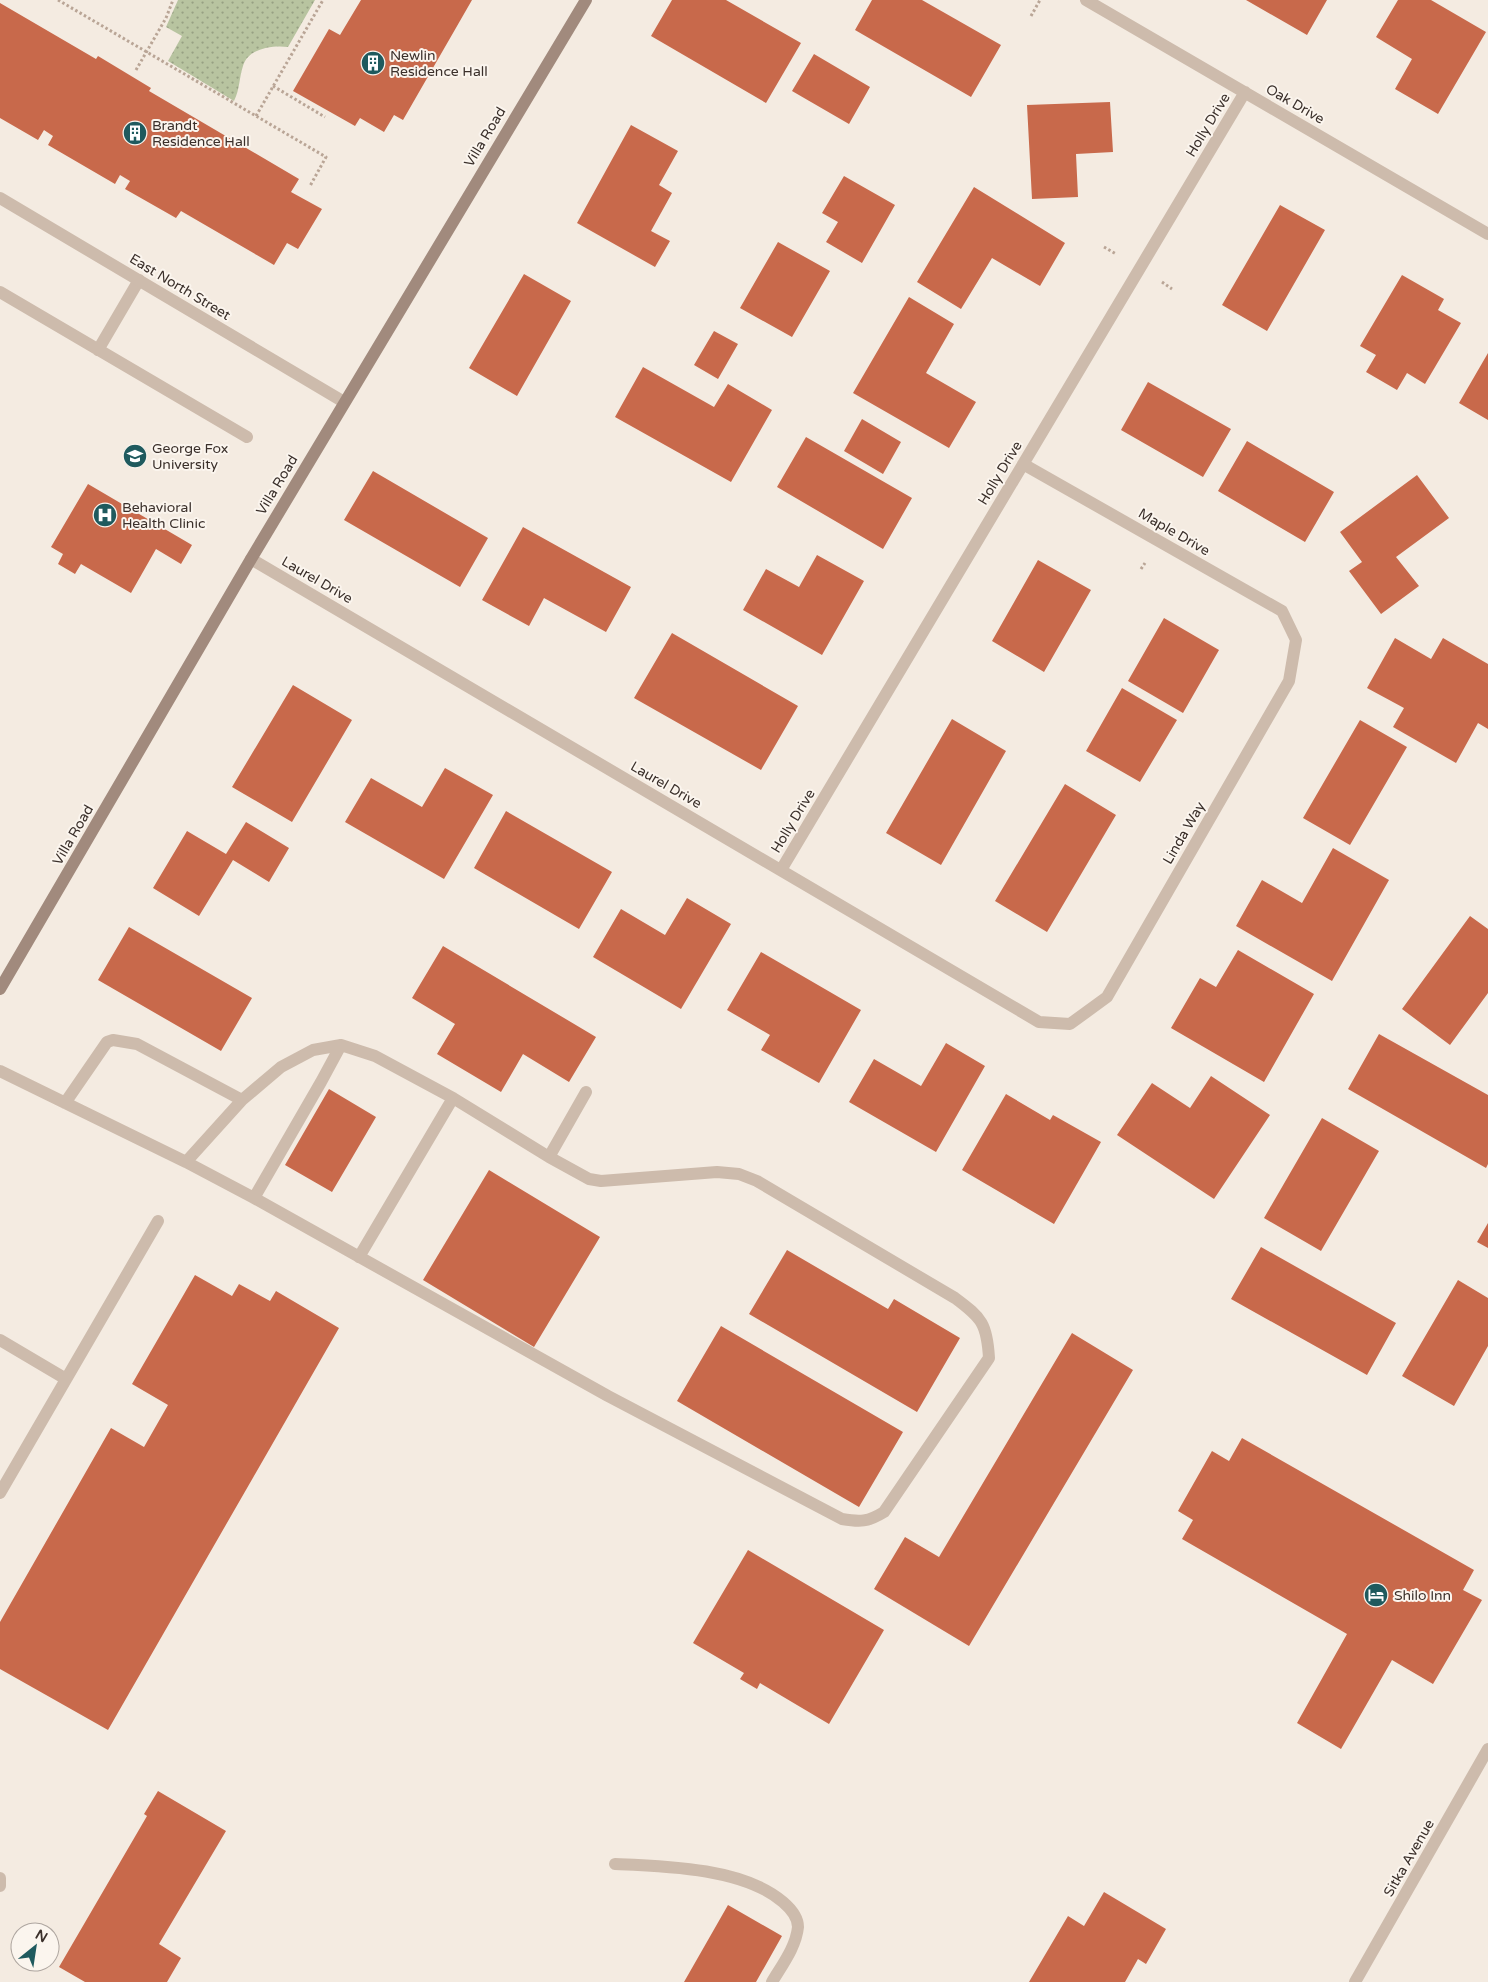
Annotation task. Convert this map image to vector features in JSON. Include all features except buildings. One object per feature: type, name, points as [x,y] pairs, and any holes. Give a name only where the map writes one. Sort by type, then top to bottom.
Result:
[{"type":"main road","name":"Villa Road","points":[[0,989],[344,402],[586,0]]},
{"type":"street","name":"Oak Drive","points":[[1086,0],[1488,234]]},
{"type":"street","name":"Holly Drive","points":[[781,870],[1245,92]]},
{"type":"street","name":"East North Street","points":[[0,198],[344,402]]},
{"type":"street","points":[[98,350],[140,280]]},
{"type":"street","points":[[0,292],[247,437]]},
{"type":"street","name":"Maple Drive","points":[[1023,464],[1282,611],[1296,640]]},
{"type":"street","name":"Laurel Drive","points":[[251,559],[1039,1022],[1070,1024]]},
{"type":"street","name":"Linda Way","points":[[1070,1024],[1106,997],[1289,681],[1296,640]]},
{"type":"street","points":[[65,1103],[107,1042],[113,1040],[137,1044],[242,1100]]},
{"type":"street","points":[[254,1198],[322,1082],[341,1045]]},
{"type":"street","points":[[0,1071],[186,1162],[254,1198],[608,1396],[842,1520],[860,1522],[872,1519],[884,1512],[989,1358],[988,1335],[982,1320],[970,1309],[955,1298],[756,1181],[739,1174],[717,1172],[601,1181],[589,1179],[549,1157],[454,1098],[375,1056],[341,1045],[313,1050],[281,1067],[242,1100],[186,1162]]},
{"type":"street","points":[[549,1157],[586,1092]]},
{"type":"street","points":[[359,1257],[454,1098]]},
{"type":"street","points":[[0,1493],[158,1221]]},
{"type":"street","points":[[0,1340],[66,1378]]},
{"type":"street","name":"Sitka Avenue","points":[[1355,1982],[1488,1750]]},
{"type":"street","points":[[615,1864],[660,1865],[721,1875],[744,1880],[772,1893],[792,1911],[798,1926],[792,1947],[772,1982]]},
{"type":"street","points":[[0,1878],[0,1886]]},
{"type":"path","points":[[58,0],[326,157],[310,186]]},
{"type":"path","points":[[136,70],[166,18],[173,0]]},
{"type":"path","points":[[256,116],[323,0]]},
{"type":"path","points":[[1031,16],[1040,0]]},
{"type":"path","points":[[273,86],[325,117]]},
{"type":"green space","points":[[178,0],[315,0],[288,47],[268,47],[250,55],[243,66],[234,101],[168,61],[182,36],[166,27]]},
{"type":"place","name":"Newlin Residence Hall","points":[[373,63]]},
{"type":"place","name":"Brandt Residence Hall","points":[[135,133]]},
{"type":"place","name":"George Fox University","points":[[135,456]]},
{"type":"place","name":"Behavioral Health Clinic","points":[[105,515]]},
{"type":"place","name":"Shilo Inn","points":[[1376,1595]]}]
